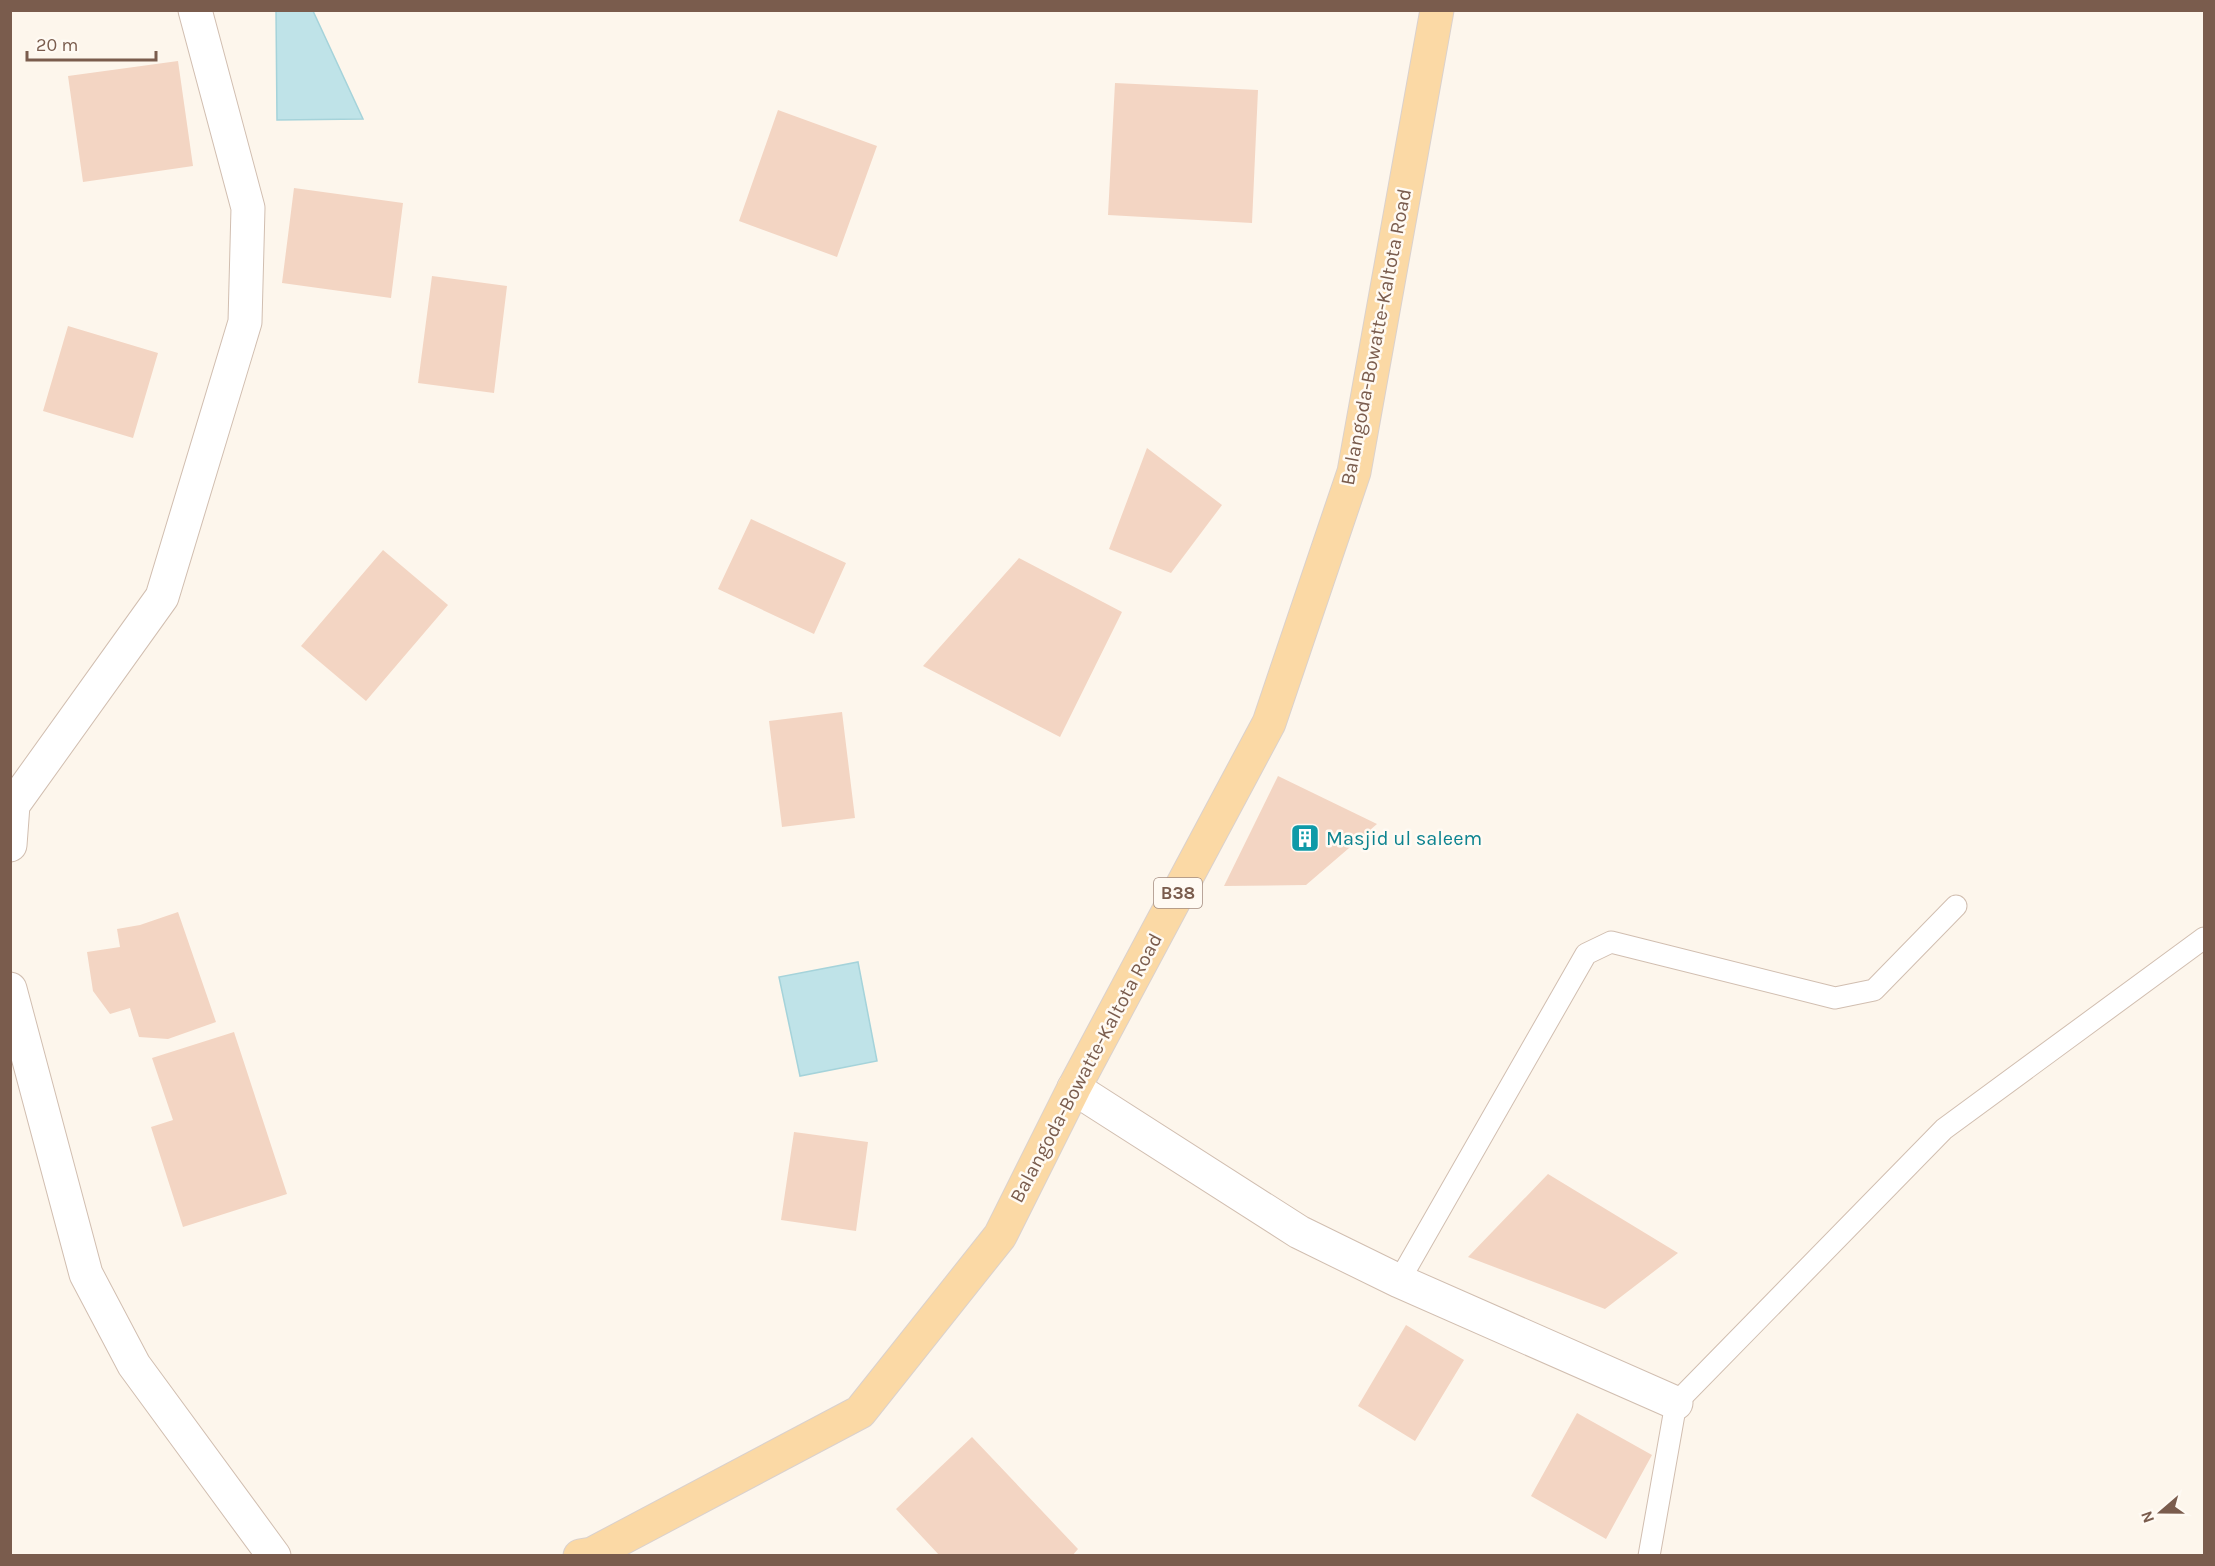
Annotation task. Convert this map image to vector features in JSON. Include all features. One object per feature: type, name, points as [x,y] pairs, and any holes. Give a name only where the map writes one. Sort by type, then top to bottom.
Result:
[{"type":"main road","name":"Balangoda-Bowatte-Kaltota Road","points":[[580,1556],[592,1554],[860,1412],[1000,1236],[1074,1088],[1269,723],[1354,472],[1437,10]]},
{"type":"street","points":[[10,845],[13,806],[162,597],[245,322],[248,208],[195,10]]},
{"type":"street","points":[[10,989],[86,1274],[134,1365],[274,1556]]},
{"type":"street","points":[[1074,1088],[1299,1232],[1399,1281],[1676,1403]]},
{"type":"lane","points":[[1399,1281],[1586,954],[1611,942],[1834,998],[1874,990],[1956,906]]},
{"type":"lane","points":[[1649,1556],[1676,1403],[1944,1129],[2205,939]]},
{"type":"water","points":[[276,11],[313,11],[363,119],[277,120]]},
{"type":"water","points":[[858,962],[877,1061],[800,1076],[779,977]]},
{"type":"building","points":[[178,61],[193,166],[83,182],[68,76]]},
{"type":"building","points":[[1115,83],[1258,90],[1252,223],[1108,215]]},
{"type":"building","points":[[778,110],[877,146],[837,257],[739,221]]},
{"type":"building","points":[[294,188],[403,203],[391,298],[282,283]]},
{"type":"building","points":[[432,276],[507,286],[494,393],[418,383]]},
{"type":"building","points":[[68,326],[158,353],[133,438],[43,411]]},
{"type":"building","points":[[1147,448],[1222,505],[1171,573],[1109,549]]},
{"type":"building","points":[[751,519],[846,563],[814,634],[718,589]]},
{"type":"building","points":[[383,550],[448,605],[366,701],[301,646]]},
{"type":"building","points":[[1019,558],[1122,612],[1060,737],[923,666]]},
{"type":"building","points":[[842,712],[855,818],[782,827],[769,721]]},
{"type":"building","name":"Masjid ul saleem","points":[[1278,776],[1377,824],[1306,885],[1224,886]]},
{"type":"building","points":[[178,912],[216,1022],[168,1039],[139,1037],[130,1008],[110,1014],[93,991],[87,952],[120,947],[117,929],[140,925]]},
{"type":"building","points":[[234,1032],[287,1194],[183,1227],[151,1127],[173,1120],[152,1058]]},
{"type":"building","points":[[794,1132],[868,1142],[856,1231],[781,1220]]},
{"type":"building","points":[[1548,1174],[1678,1253],[1605,1309],[1468,1257]]},
{"type":"building","points":[[1406,1325],[1464,1360],[1415,1441],[1358,1406]]},
{"type":"building","points":[[1577,1413],[1652,1455],[1606,1539],[1531,1496]]},
{"type":"building","points":[[972,1437],[1078,1549],[1072,1556],[940,1556],[896,1509]]},
{"type":"place","name":"Masjid ul saleem","points":[[1305,838]]}]
